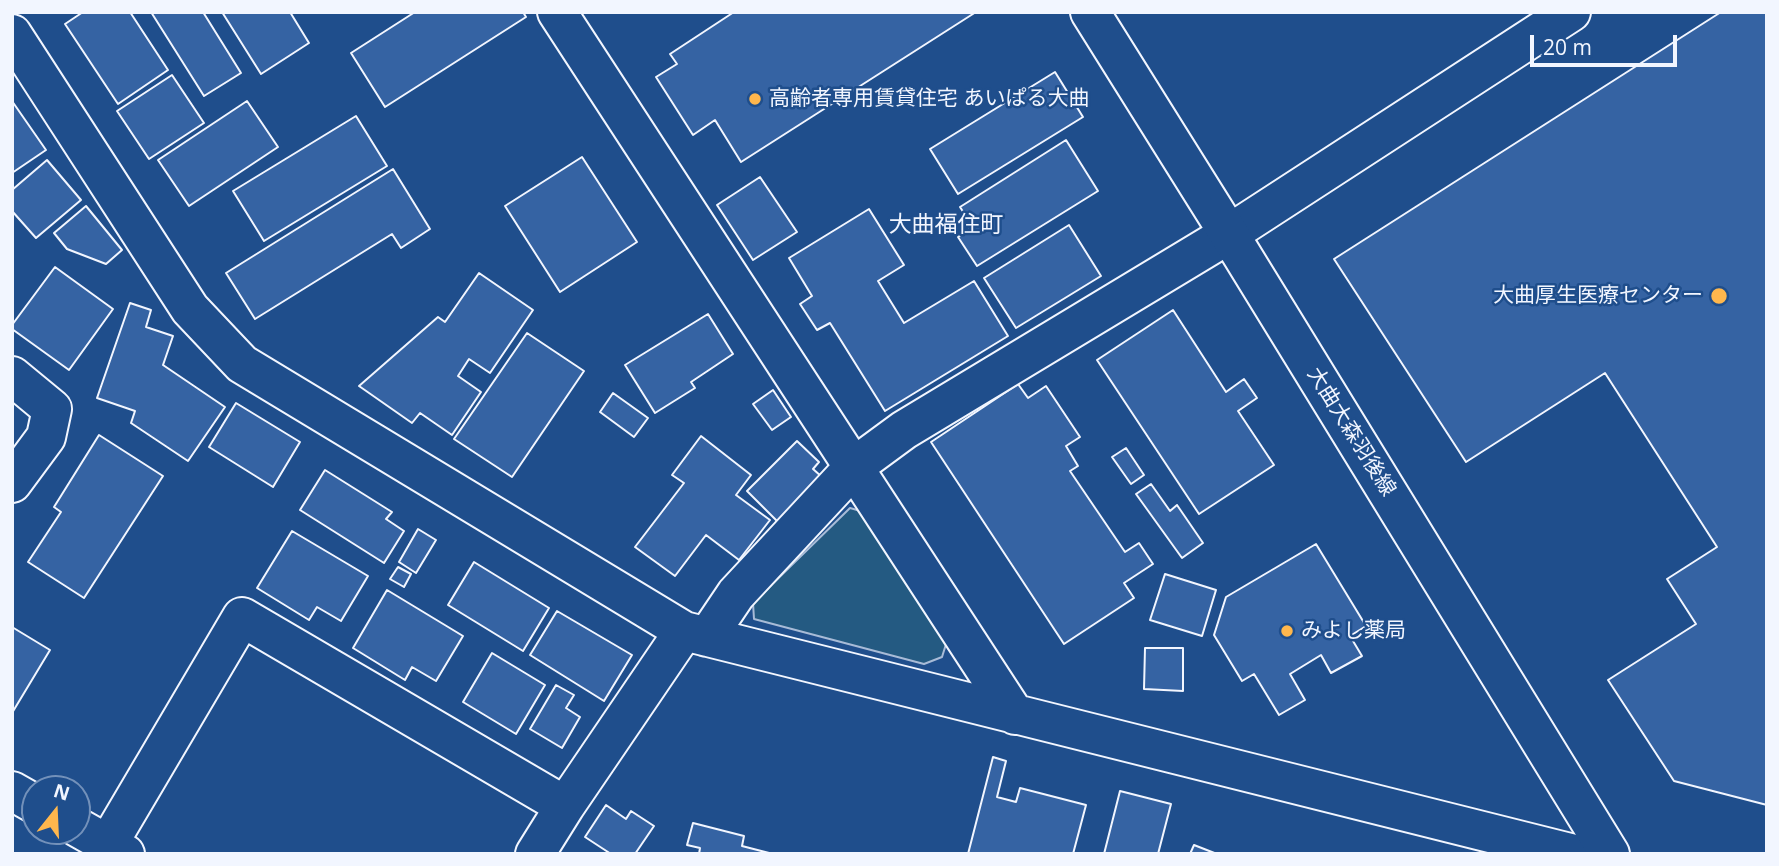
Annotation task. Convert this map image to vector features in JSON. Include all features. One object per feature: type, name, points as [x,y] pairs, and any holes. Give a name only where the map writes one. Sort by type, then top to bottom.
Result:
[{"type":"street","points":[[557,12],[1015,715]]},
{"type":"street","name":"大曲大森羽後線","points":[[1090,12],[1610,854]]},
{"type":"street","points":[[535,854],[565,806],[696,634],[855,466],[904,430],[1229,234],[1569,13]]},
{"type":"street","points":[[12,34],[190,309],[242,364],[696,634],[1574,854]]},
{"type":"street","points":[[12,376],[52,409],[46,437],[12,483]]},
{"type":"street","points":[[103,842],[242,617],[565,806]]},
{"type":"shaded area","points":[[850,508],[864,512],[947,641],[942,657],[924,664],[754,619],[753,603]]},
{"type":"building","points":[[83,12],[130,12],[168,70],[118,104],[65,24]]},
{"type":"building","points":[[151,12],[203,12],[241,73],[204,96]]},
{"type":"building","points":[[222,12],[290,12],[309,43],[261,74]]},
{"type":"building","points":[[415,12],[523,12],[526,17],[385,107],[351,53]]},
{"type":"building","name":"高齢者専用賃貸住宅 あいぱる大曲","points":[[734,12],[976,12],[741,162],[715,120],[693,135],[656,77],[677,64],[670,54]]},
{"type":"building","points":[[1721,12],[1767,12],[1767,805],[1674,781],[1608,680],[1696,624],[1667,579],[1717,547],[1605,373],[1466,462],[1334,259]]},
{"type":"building","points":[[1055,72],[1083,117],[958,194],[930,149]]},
{"type":"building","points":[[172,75],[204,123],[149,159],[117,111]]},
{"type":"building","points":[[12,101],[46,150],[12,173]]},
{"type":"building","points":[[247,101],[278,147],[189,206],[158,160]]},
{"type":"building","points":[[356,116],[387,166],[264,241],[233,191]]},
{"type":"building","points":[[1066,140],[1098,191],[977,266],[958,237],[973,227],[960,207]]},
{"type":"building","points":[[582,157],[637,242],[560,292],[505,206]]},
{"type":"building","points":[[47,160],[81,200],[36,238],[12,211],[12,190]]},
{"type":"building","points":[[393,169],[430,229],[401,248],[392,234],[255,319],[226,273]]},
{"type":"building","points":[[760,177],[797,232],[753,260],[717,205]]},
{"type":"building","points":[[86,206],[122,250],[106,264],[67,249],[54,233]]},
{"type":"building","points":[[869,209],[904,265],[878,281],[904,323],[974,281],[1008,336],[885,411],[830,323],[817,330],[800,304],[812,296],[789,258]]},
{"type":"building","points":[[1069,225],[1101,276],[1016,328],[984,278]]},
{"type":"building","points":[[55,267],[113,309],[69,370],[12,329],[12,325]]},
{"type":"building","points":[[479,273],[533,310],[490,373],[469,359],[458,376],[481,392],[452,435],[420,413],[412,423],[359,386],[438,317],[445,322]]},
{"type":"building","points":[[130,303],[151,310],[146,327],[173,336],[163,365],[225,407],[188,461],[131,423],[135,411],[97,398]]},
{"type":"building","points":[[1173,310],[1226,392],[1244,379],[1257,398],[1238,411],[1274,465],[1199,514],[1097,360]]},
{"type":"building","points":[[708,314],[733,354],[691,382],[695,388],[655,413],[625,365]]},
{"type":"building","points":[[527,333],[584,371],[512,477],[454,439]]},
{"type":"building","points":[[1018,384],[1028,398],[1046,386],[1080,437],[1066,446],[1078,466],[1070,471],[1125,552],[1139,543],[1153,564],[1124,583],[1134,598],[1064,644],[931,442]]},
{"type":"building","points":[[773,390],[791,417],[772,430],[753,404]]},
{"type":"building","points":[[613,393],[648,418],[634,437],[600,412]]},
{"type":"building","points":[[236,403],[300,442],[273,487],[209,447]]},
{"type":"building","points":[[99,435],[163,476],[84,598],[28,562],[61,512],[54,507]]},
{"type":"building","points":[[701,436],[751,475],[736,495],[770,520],[739,560],[706,535],[675,576],[635,547],[684,483],[672,475]]},
{"type":"building","points":[[797,441],[819,462],[813,469],[822,477],[778,522],[747,491]]},
{"type":"building","points":[[1126,448],[1144,475],[1131,484],[1112,457]]},
{"type":"building","points":[[325,470],[392,512],[386,519],[404,531],[384,563],[300,510]]},
{"type":"building","points":[[1151,484],[1170,511],[1177,505],[1203,543],[1182,558],[1136,494]]},
{"type":"building","points":[[418,529],[436,540],[416,573],[399,562]]},
{"type":"building","points":[[292,531],[368,576],[341,621],[317,607],[309,620],[257,588]]},
{"type":"building","name":"みよし薬局","points":[[1316,544],[1366,626],[1350,636],[1362,656],[1331,673],[1321,655],[1290,674],[1305,700],[1279,715],[1254,674],[1242,681],[1214,635],[1226,597]]},
{"type":"building","points":[[474,562],[549,608],[523,651],[448,605]]},
{"type":"building","points":[[398,567],[411,574],[404,587],[390,579]]},
{"type":"building","points":[[1165,574],[1216,590],[1202,636],[1150,620]]},
{"type":"building","points":[[387,590],[463,636],[436,681],[412,667],[405,680],[353,648]]},
{"type":"building","points":[[557,611],[632,655],[604,701],[530,655]]},
{"type":"building","points":[[12,627],[50,650],[12,713]]},
{"type":"building","points":[[1145,648],[1183,648],[1183,691],[1144,689]]},
{"type":"building","points":[[492,653],[545,685],[516,734],[463,702]]},
{"type":"building","points":[[556,685],[574,695],[566,708],[580,717],[562,748],[530,729]]},
{"type":"building","points":[[993,757],[1006,761],[997,797],[1016,802],[1020,788],[1086,805],[1073,854],[968,854]]},
{"type":"building","points":[[1120,791],[1171,804],[1158,854],[1104,854]]},
{"type":"building","points":[[606,805],[626,819],[631,811],[654,826],[635,854],[611,854],[585,837]]},
{"type":"building","points":[[693,823],[744,836],[742,846],[773,854],[699,854],[700,848],[687,845]]},
{"type":"building","points":[[1194,845],[1217,854],[1190,854]]},
{"type":"place","name":"高齢者専用賃貸住宅 あいぱる大曲","points":[[755,99]]},
{"type":"place","name":"大曲厚生医療センター","points":[[1719,296]]},
{"type":"place","name":"みよし薬局","points":[[1287,631]]},
{"type":"district","name":"大曲福住町","points":[[946,225]]}]
